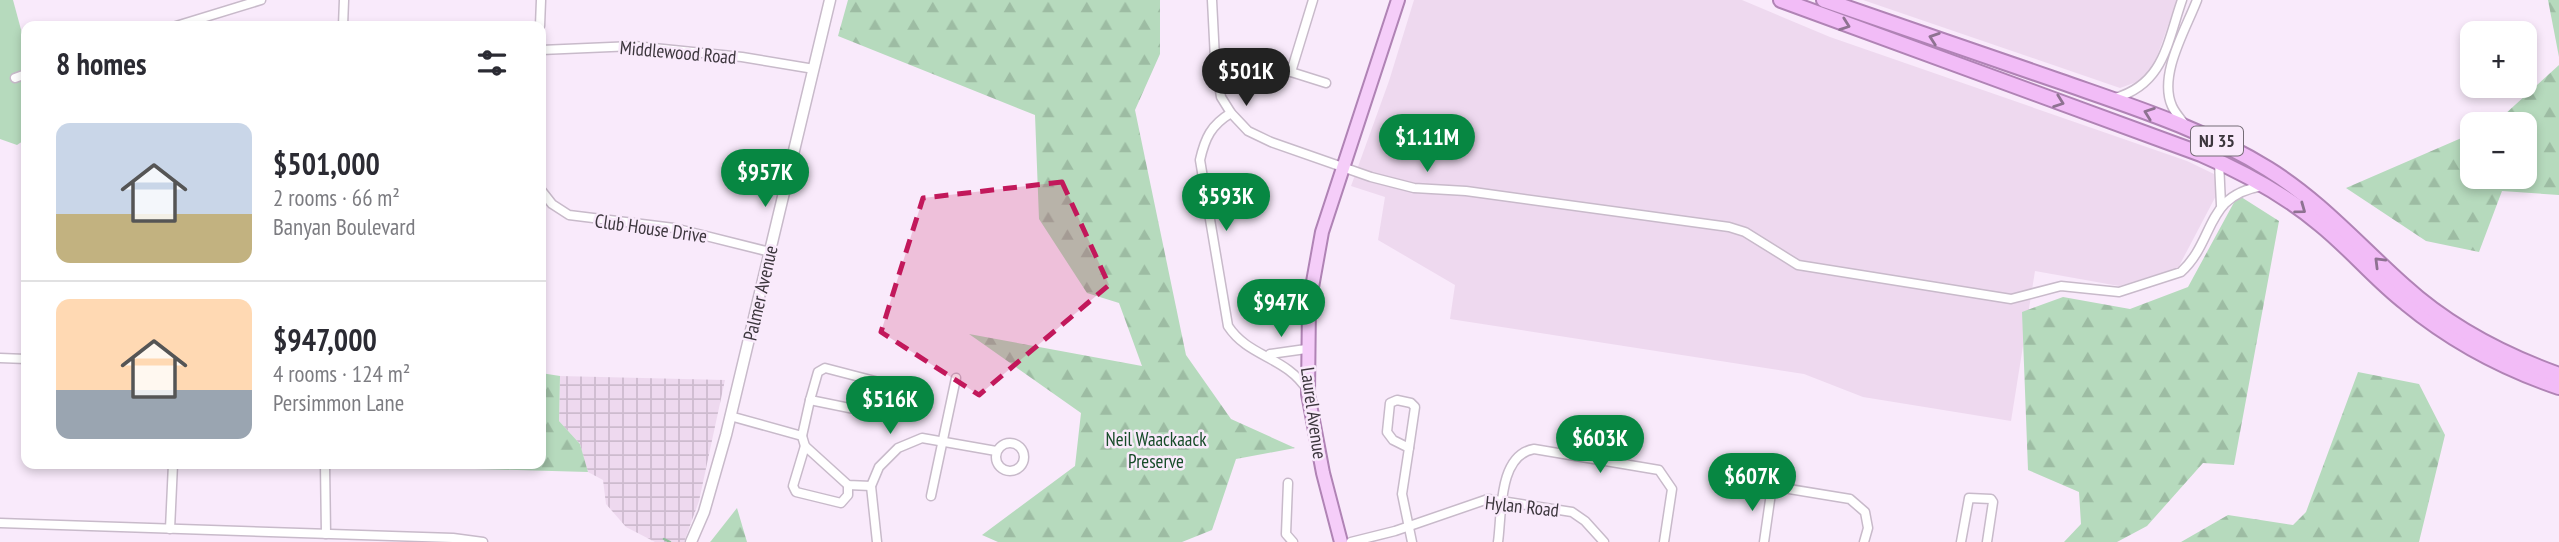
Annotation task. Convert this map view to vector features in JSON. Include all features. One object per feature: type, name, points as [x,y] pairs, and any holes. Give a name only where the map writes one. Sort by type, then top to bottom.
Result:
[{"type":"highway","name":"NJ 35","points":[[1781,0],[2219,162],[2265,186],[2321,224],[2394,293],[2447,333],[2504,366],[2559,387]]},
{"type":"highway","name":"NJ 35","points":[[1824,0],[2112,99],[2186,127],[2247,157],[2298,189],[2347,230],[2404,287],[2444,318],[2499,350],[2559,375]]},
{"type":"main road","name":"Laurel Avenue","points":[[1341,542],[1322,473],[1308,392],[1306,349],[1315,263],[1343,166],[1398,0]]},
{"type":"street","points":[[192,21],[261,0]]},
{"type":"street","points":[[343,21],[344,0]]},
{"type":"street","points":[[540,21],[541,0]]},
{"type":"street","name":"Palmer Avenue","points":[[691,542],[704,512],[730,416],[830,0]]},
{"type":"street","points":[[1212,0],[1215,59],[1221,97],[1231,113],[1248,131],[1271,142],[1371,177],[1414,188],[1466,191],[1578,209],[1649,215],[1729,227],[1745,232],[1798,265],[2011,299],[2069,285],[2119,292],[2178,274],[2187,267],[2221,205],[2245,189],[2265,186]]},
{"type":"street","points":[[1291,72],[1313,0]]},
{"type":"street","points":[[2112,99],[2135,92],[2157,70],[2182,0]]},
{"type":"street","points":[[2186,127],[2172,107],[2168,90],[2170,73],[2196,0]]},
{"type":"street","name":"Middlewood Road","points":[[546,50],[634,46],[742,57],[814,69]]},
{"type":"street","points":[[1215,59],[1291,72],[1326,83]]},
{"type":"street","points":[[15,78],[21,76]]},
{"type":"street","points":[[1231,113],[1214,123],[1204,141],[1200,160],[1228,326],[1238,341],[1289,367],[1308,392]]},
{"type":"street","points":[[2219,162],[2221,205]]},
{"type":"street","name":"Club House Drive","points":[[546,196],[552,204],[569,215],[674,228],[770,251]]},
{"type":"street","points":[[1256,351],[1276,356],[1306,349]]},
{"type":"street","points":[[0,358],[21,359]]},
{"type":"street","points":[[810,400],[869,412],[876,387],[875,381],[820,369],[810,400],[802,436],[806,446],[848,485],[871,486]]},
{"type":"street","points":[[932,496],[956,379]]},
{"type":"street","points":[[1409,448],[1394,440],[1387,432],[1390,403],[1394,401],[1411,402],[1415,407],[1409,448],[1402,488],[1412,542]]},
{"type":"street","points":[[730,416],[802,436]]},
{"type":"street","points":[[877,542],[871,486],[879,467],[903,444],[922,438],[996,451]]},
{"type":"street","points":[[1005,443],[1023,447],[1021,469],[1008,470],[1000,467],[996,451],[1005,443]]},
{"type":"street","points":[[806,446],[793,486],[796,492],[841,503],[848,495],[848,485]]},
{"type":"street","points":[[1498,542],[1513,461],[1530,449],[1652,467],[1665,475],[1672,489],[1664,542]]},
{"type":"street","points":[[170,529],[173,469]]},
{"type":"street","points":[[325,469],[326,534]]},
{"type":"street","points":[[1728,478],[1843,498],[1857,503],[1867,519],[1864,542]]},
{"type":"street","points":[[1288,483],[1286,534],[1293,542]]},
{"type":"street","points":[[1763,542],[1772,486]]},
{"type":"street","points":[[1961,542],[1969,498],[1976,496],[1991,499],[1993,502],[1987,542]]},
{"type":"street","name":"Hylan Road","points":[[1350,542],[1409,526],[1485,499],[1572,512],[1586,521],[1604,542]]},
{"type":"street","points":[[0,523],[483,542]]},
{"type":"highlighted area","points":[[1062,182],[1109,285],[979,395],[881,332],[923,198]]},
{"type":"shaded area","points":[[1414,0],[1742,0],[1830,37],[2187,161],[2214,174],[2218,192],[2178,268],[2119,286],[2035,271],[2011,421],[1863,397],[1804,374],[1450,319],[1455,285],[1378,240],[1385,197],[1351,186],[1389,81]]},
{"type":"shaded area","points":[[1863,0],[2177,0],[2153,68],[2142,80],[2120,88]]},
{"type":"shaded area","points":[[560,376],[725,380],[699,501],[684,542],[655,542],[626,527],[606,504],[603,480],[588,472],[580,444],[559,421]]},
{"type":"green space","points":[[0,0],[13,0],[21,30],[21,142],[17,145],[0,139]]},
{"type":"green space","name":"Neil Waackaack Preserve","points":[[848,0],[1160,0],[1160,54],[1135,110],[1186,355],[1231,419],[1295,448],[1236,459],[1212,530],[1182,542],[998,542],[982,535],[1075,466],[1081,413],[969,334],[1142,366],[1119,303],[1087,293],[1039,219],[1035,115],[838,36]]},
{"type":"green space","points":[[2548,0],[2559,0],[2559,57]]},
{"type":"green space","points":[[2559,65],[2559,195],[2502,191],[2479,252],[2426,241],[2346,188],[2460,139],[2460,189],[2537,189],[2537,112],[2507,112],[2523,98],[2537,98],[2537,85]]},
{"type":"green space","points":[[2238,195],[2279,221],[2234,465],[2203,463],[2147,526],[2117,542],[2064,542],[2081,524],[2079,492],[2028,470],[2022,312],[2063,297],[2130,309],[2188,287]]},
{"type":"green space","points":[[2358,372],[2419,384],[2445,435],[2419,542],[2181,542],[2228,515],[2293,525],[2306,512]]},
{"type":"green space","points":[[546,374],[560,376],[559,421],[580,444],[588,472],[478,469],[546,469]]},
{"type":"green space","points":[[737,508],[747,542],[710,542],[711,541]]},
{"type":"waterway","points":[[664,539],[670,542]]}]
